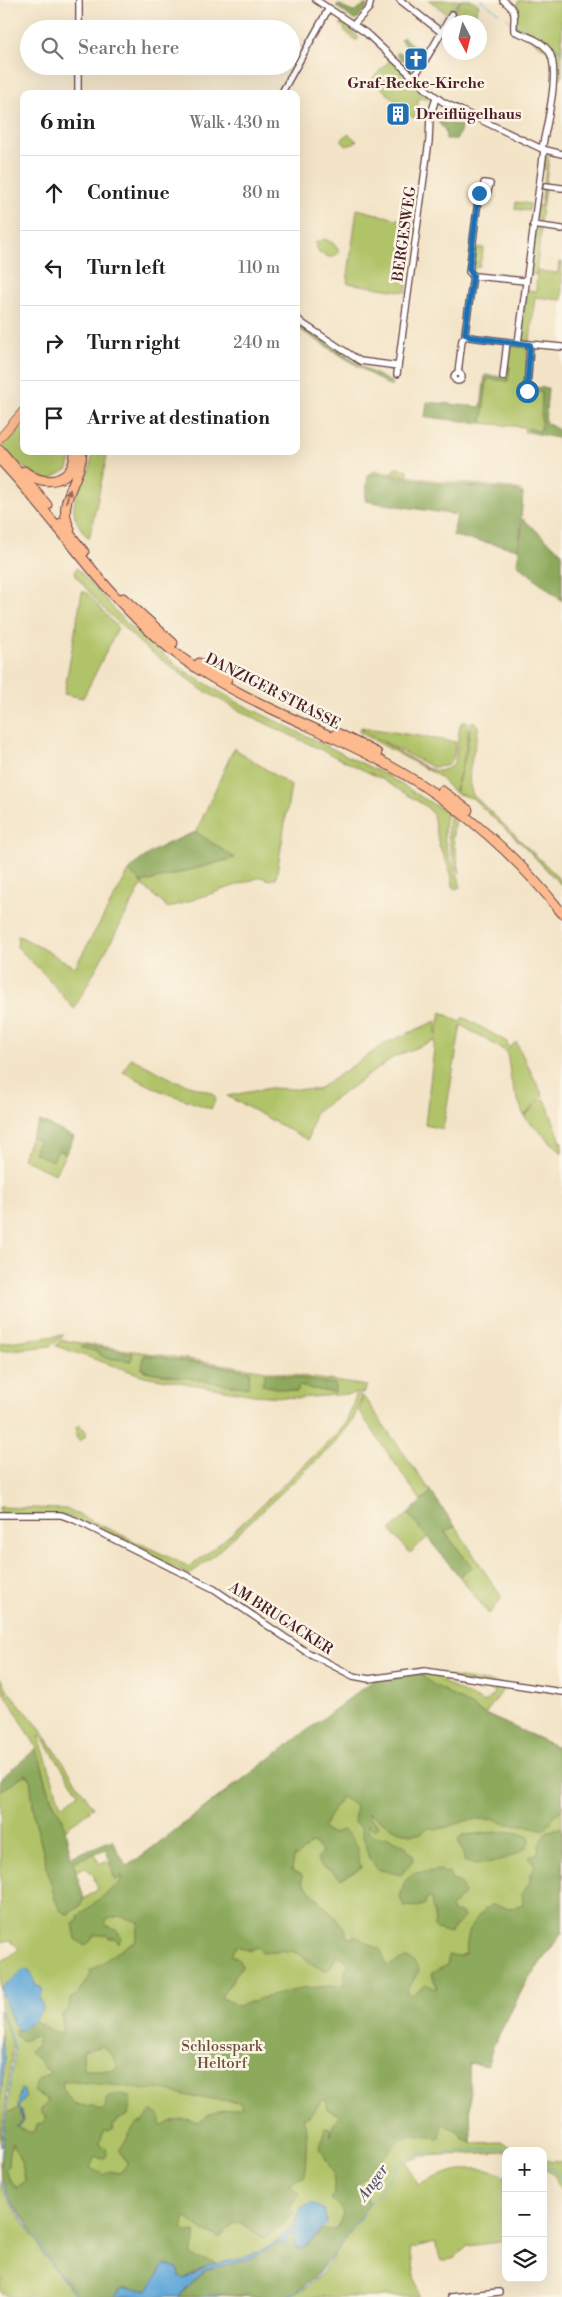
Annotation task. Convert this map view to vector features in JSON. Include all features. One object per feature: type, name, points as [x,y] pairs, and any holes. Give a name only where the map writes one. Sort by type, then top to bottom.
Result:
[{"type":"highway","name":"DANZIGER STRASSE","points":[[0,450],[16,467],[122,598],[157,631],[183,652],[238,686],[364,746],[431,783],[464,807],[516,852],[562,903]]},
{"type":"highway","points":[[16,467],[40,481],[52,481],[68,472],[73,464],[74,455]]},
{"type":"highway","points":[[75,540],[75,536],[66,521],[65,506],[80,467],[82,455]]},
{"type":"highway","name":"DANZIGER STRASSE","points":[[0,460],[33,497],[105,588],[128,613],[163,644],[229,688],[380,761],[439,796],[484,831],[512,857],[562,913]]},
{"type":"main road","points":[[0,439],[20,415]]},
{"type":"main road","points":[[0,439],[20,419]]},
{"type":"street","points":[[79,0],[79,20]]},
{"type":"street","points":[[316,0],[354,24],[382,47],[436,98],[543,149],[562,154]]},
{"type":"street","points":[[354,24],[369,8],[371,0]]},
{"type":"street","points":[[400,0],[441,32]]},
{"type":"street","points":[[503,0],[513,10],[516,32],[528,35],[545,47],[552,61],[553,84],[518,343]]},
{"type":"street","points":[[300,60],[329,8]]},
{"type":"street","points":[[413,77],[427,59],[452,14]]},
{"type":"street","points":[[78,75],[78,90]]},
{"type":"street","points":[[283,90],[292,75]]},
{"type":"street","name":"BERGESWEG","points":[[397,374],[429,141],[430,116],[436,98]]},
{"type":"street","points":[[546,186],[562,188]]},
{"type":"street","points":[[458,373],[462,340],[466,335],[465,329],[473,275],[469,269],[479,193],[483,190]]},
{"type":"street","points":[[533,226],[562,229]]},
{"type":"street","points":[[473,275],[526,282]]},
{"type":"street","points":[[300,321],[360,360],[398,366]]},
{"type":"street","points":[[466,335],[530,345],[562,347]]},
{"type":"street","points":[[502,378],[507,342]]},
{"type":"street","points":[[527,391],[530,345]]},
{"type":"street","name":"AM BRUGACKER","points":[[0,1515],[61,1515],[75,1520],[208,1586],[305,1651],[353,1676],[369,1679],[425,1671],[562,1692]]},
{"type":"street","points":[[450,2297],[499,2292]]},
{"type":"green space","points":[[429,0],[460,0],[451,15]]},
{"type":"green space","points":[[461,0],[472,0],[479,5],[475,15],[458,15],[454,13]]},
{"type":"green space","points":[[519,0],[562,1],[562,51],[550,45],[562,52],[562,77],[555,81],[552,53],[515,29],[515,9]]},
{"type":"green space","points":[[366,4],[367,8],[355,21],[336,6],[340,5],[353,12]]},
{"type":"green space","points":[[342,22],[351,26],[352,31],[359,38],[356,41],[344,30],[345,28],[340,24]]},
{"type":"green space","points":[[403,37],[416,48],[403,61],[396,54],[399,52],[402,54],[409,48],[400,40]]},
{"type":"green space","points":[[389,61],[392,61],[431,97],[430,100],[419,98],[415,118],[372,79]]},
{"type":"green space","points":[[437,121],[462,126],[457,139],[446,139],[445,130]]},
{"type":"green space","points":[[348,134],[357,141],[346,146],[341,140]]},
{"type":"green space","points":[[546,154],[549,160],[540,222],[536,220],[537,205],[541,206],[543,190],[540,189],[543,188],[546,169],[543,168],[544,156]]},
{"type":"green space","points":[[516,202],[530,204],[529,211],[515,209]]},
{"type":"green space","points":[[357,209],[416,224],[406,292],[347,283]]},
{"type":"green space","points":[[541,228],[536,275],[529,274],[534,230]]},
{"type":"green space","points":[[325,239],[333,243],[340,252],[332,258],[319,253],[315,243]]},
{"type":"green space","points":[[476,247],[484,248],[479,267],[476,267],[474,271],[472,269]]},
{"type":"green space","points":[[559,262],[562,262],[562,300],[535,297],[530,341],[525,342],[521,337],[526,290],[536,291],[537,271],[558,273]]},
{"type":"green space","points":[[300,324],[369,371],[393,383],[391,387],[300,330]]},
{"type":"green space","points":[[512,346],[527,348],[526,386],[545,391],[543,429],[539,432],[528,430],[525,433],[524,427],[482,423],[487,378],[507,380],[507,352],[511,352]]},
{"type":"green space","points":[[505,366],[510,367],[508,381],[487,379],[482,423],[425,417],[427,402],[481,407],[485,375],[503,377]]},
{"type":"green space","points":[[528,387],[548,388],[545,422],[562,432],[562,439],[528,432],[528,428],[539,431],[541,429],[542,392],[528,391]]},
{"type":"green space","points":[[20,430],[20,455],[72,455],[68,469],[49,480],[27,470],[2,446]]},
{"type":"green space","points":[[91,455],[107,455],[89,539],[74,514],[74,504],[90,465]]},
{"type":"green space","points":[[395,468],[408,470],[408,476],[390,473]]},
{"type":"green space","points":[[374,471],[439,481],[512,488],[523,493],[521,495],[517,491],[441,484],[378,474],[368,475]]},
{"type":"green space","points":[[378,474],[441,484],[517,491],[521,495],[523,493],[519,549],[453,536],[457,515],[365,501],[368,475]]},
{"type":"green space","points":[[523,519],[562,553],[562,601],[517,564]]},
{"type":"green space","points":[[77,568],[134,631],[183,670],[237,702],[386,775],[436,806],[447,810],[444,828],[445,840],[460,887],[455,889],[453,886],[451,873],[439,845],[433,815],[427,807],[380,778],[242,712],[201,689],[142,645],[101,606],[76,576],[75,570]]},
{"type":"green space","points":[[82,592],[86,592],[118,628],[83,698],[64,694]]},
{"type":"green space","points":[[462,722],[467,722],[468,736],[454,792],[437,775],[359,732],[360,728],[426,768],[438,771],[447,769],[455,762]]},
{"type":"green space","points":[[471,722],[475,722],[478,727],[469,778],[473,795],[552,871],[562,883],[562,886],[524,846],[472,798],[455,793],[466,753]]},
{"type":"green space","points":[[361,727],[456,742],[453,759],[446,766],[432,767],[369,734]]},
{"type":"green space","points":[[234,748],[291,786],[276,878],[270,880],[261,877],[168,908],[142,885],[74,1009],[45,975],[17,947],[18,935],[75,967],[129,871],[142,884],[234,858],[196,832]]},
{"type":"green space","points":[[450,812],[456,822],[454,823],[453,838],[460,873],[449,843]]},
{"type":"green space","points":[[196,832],[235,858],[142,884],[129,871],[152,852],[168,843]]},
{"type":"green space","points":[[441,1012],[460,1022],[463,1017],[507,1042],[509,1048],[516,1042],[543,1096],[524,1116],[511,1081],[507,1052],[461,1025],[443,1129],[425,1125],[435,1040],[394,1057],[315,1113],[308,1140],[227,1096],[270,1088],[317,1090],[386,1043],[436,1021],[436,1036]]},
{"type":"green space","points":[[131,1058],[174,1080],[213,1093],[216,1099],[211,1109],[161,1091],[123,1072]]},
{"type":"green space","points":[[545,1099],[562,1144],[562,1153],[524,1117],[541,1100]]},
{"type":"green space","points":[[40,1121],[74,1137],[66,1153],[58,1150],[53,1161],[34,1153],[39,1141],[31,1137]]},
{"type":"green space","points":[[31,1137],[39,1141],[35,1153],[58,1150],[66,1153],[55,1174],[22,1159]]},
{"type":"green space","points":[[64,1335],[51,1346],[0,1351],[0,1343]]},
{"type":"green space","points":[[61,1340],[367,1386],[363,1393],[298,1398],[254,1395],[144,1376],[56,1346]],"holes":[[[145,1355],[250,1371],[249,1378],[177,1377],[144,1371],[142,1368]],[[335,1384],[334,1393],[299,1386],[297,1392],[273,1387]]]},
{"type":"green space","points":[[82,1345],[133,1353],[131,1361],[106,1358],[99,1355],[100,1352],[81,1348]]},
{"type":"green space","points":[[144,1355],[250,1371],[248,1388],[144,1371],[145,1369],[142,1369]]},
{"type":"green space","points":[[265,1373],[335,1384],[335,1393],[299,1386],[297,1392],[262,1385]]},
{"type":"green space","points":[[360,1395],[362,1398],[353,1420],[333,1445],[212,1557],[189,1575],[68,1516],[0,1514],[0,1507],[66,1509],[190,1567],[231,1534],[338,1433],[347,1420],[356,1396]]},
{"type":"green space","points":[[363,1396],[431,1492],[421,1501],[359,1411]]},
{"type":"green space","points":[[80,1425],[86,1431],[85,1437],[79,1441],[76,1437],[76,1427]]},
{"type":"green space","points":[[431,1492],[455,1526],[444,1532],[472,1567],[459,1576],[408,1514]]},
{"type":"green space","points":[[408,1514],[428,1537],[410,1553],[390,1530]]},
{"type":"green space","points":[[455,1526],[502,1598],[489,1614],[459,1576],[472,1567],[444,1531]]},
{"type":"green space","name":"Schlosspark Heltorf","points":[[418,1672],[431,1683],[484,1714],[562,1749],[562,1808],[544,1830],[486,1819],[469,1820],[440,1829],[427,1828],[422,1833],[415,1834],[398,1830],[369,1813],[370,1818],[379,1826],[374,1830],[368,1825],[368,1832],[382,1838],[388,1837],[407,1847],[407,1850],[413,1855],[414,1859],[401,1875],[377,1869],[369,1859],[361,1828],[354,1823],[356,1806],[341,1797],[323,1827],[325,1831],[333,1834],[341,1830],[351,1836],[356,1846],[361,1868],[341,1879],[332,1871],[319,1864],[317,1858],[322,1852],[316,1844],[311,1843],[297,1857],[294,1856],[292,1870],[302,1875],[302,1882],[344,1927],[348,1937],[352,1939],[354,1935],[381,1950],[387,1966],[404,1959],[408,1959],[415,1964],[419,1970],[407,1992],[412,1995],[426,1984],[436,1989],[437,1987],[431,1973],[447,1965],[449,1955],[460,1956],[466,1953],[469,1931],[479,1916],[490,1905],[512,1908],[523,1904],[522,1892],[530,1883],[530,1874],[535,1865],[530,1856],[538,1853],[539,1845],[546,1832],[562,1827],[562,1933],[525,1984],[493,2046],[487,2066],[469,2062],[471,2142],[461,2138],[460,2132],[442,2124],[440,2137],[438,2138],[411,2135],[401,2139],[356,2186],[370,2203],[353,2228],[331,2258],[307,2283],[294,2292],[282,2297],[209,2294],[204,2297],[178,2297],[207,2269],[247,2260],[280,2243],[283,2244],[289,2235],[293,2233],[297,2247],[305,2247],[322,2230],[335,2229],[339,2225],[343,2214],[340,2207],[330,2199],[335,2193],[333,2172],[320,2148],[325,2128],[330,2129],[330,2136],[333,2125],[340,2115],[328,2110],[327,2101],[323,2100],[309,2116],[303,2118],[307,2131],[305,2176],[289,2184],[299,2193],[289,2209],[294,2213],[281,2226],[263,2238],[242,2223],[233,2224],[220,2238],[202,2230],[185,2217],[182,2229],[187,2233],[195,2232],[195,2242],[191,2254],[196,2258],[217,2263],[201,2269],[184,2279],[179,2276],[178,2270],[166,2264],[147,2291],[125,2289],[121,2290],[115,2297],[78,2297],[44,2254],[27,2222],[11,2201],[1,2178],[0,2162],[6,2113],[18,2109],[21,2112],[22,2121],[16,2127],[32,2133],[37,2125],[45,2122],[45,2115],[41,2114],[41,2109],[48,2100],[33,2091],[38,2080],[50,2073],[37,2057],[30,2053],[32,2048],[37,2046],[39,2037],[37,2035],[23,2041],[17,2037],[15,2031],[16,2029],[19,2031],[34,2021],[53,2031],[62,2033],[62,2014],[69,2007],[70,1998],[77,1995],[91,1974],[89,1971],[124,1947],[135,1943],[139,1922],[119,1916],[105,1920],[106,1925],[115,1929],[121,1937],[119,1943],[107,1935],[95,1935],[85,1946],[76,1939],[73,1924],[79,1919],[78,1916],[120,1883],[122,1876],[115,1881],[106,1849],[73,1862],[84,1899],[79,1907],[68,1915],[60,1910],[55,1899],[34,1816],[30,1778],[25,1774],[0,1792],[0,1779],[37,1748],[51,1799],[63,1819],[71,1857],[112,1840],[127,1867],[375,1679]],"holes":[[[236,1946],[250,1950],[257,1947],[262,1952],[285,1951],[296,1953],[316,1966],[329,1970],[338,1954],[349,1963],[345,1971],[345,1983],[343,1985],[305,1988],[237,2006],[221,1997],[242,1966],[238,1959],[231,1955]],[[102,2046],[113,2056],[117,2064],[115,2070],[84,2070],[83,2051]],[[63,2081],[123,2086],[144,2090],[158,2089],[193,2097],[240,2102],[242,2108],[214,2112],[199,2123],[181,2119],[163,2126],[160,2125],[160,2116],[151,2111],[142,2122],[136,2124],[119,2151],[128,2163],[120,2173],[109,2171],[104,2175],[90,2168],[95,2157],[104,2159],[107,2155],[106,2148],[100,2145],[103,2131],[107,2132],[114,2129],[113,2125],[117,2123],[117,2120],[128,2115],[131,2098],[122,2094],[112,2096],[106,2099],[106,2106],[101,2110],[93,2106],[75,2105],[66,2094]],[[13,2143],[22,2165],[25,2181],[18,2187],[11,2182],[5,2169],[8,2166],[9,2151]]]},
{"type":"green space","name":"Schlosspark Heltorf","points":[[420,1672],[507,1685],[485,1714],[562,1749],[562,1933],[525,1984],[493,2046],[487,2066],[469,2063],[471,2143],[502,2142],[514,2147],[502,2147],[502,2152],[422,2156],[406,2162],[418,2185],[451,2172],[462,2170],[484,2169],[502,2175],[502,2242],[468,2246],[456,2256],[457,2258],[441,2261],[435,2242],[410,2249],[419,2297],[286,2297],[307,2287],[323,2272],[370,2203],[343,2242],[321,2269],[298,2290],[285,2296],[78,2297],[52,2266],[27,2222],[11,2201],[1,2178],[0,2162],[15,2049],[0,2005],[0,1964],[19,1949],[10,1940],[0,1942],[0,1792],[20,1777],[28,1775],[31,1778],[34,1816],[55,1899],[84,1899],[98,1889],[93,1875],[86,1868],[75,1871],[72,1862],[95,1853],[99,1864],[105,1861],[109,1862],[114,1877],[234,1785]],"holes":[[[445,1678],[461,1687],[464,1684],[480,1692],[484,1686],[495,1692],[484,1703],[443,1682]]]},
{"type":"green space","points":[[0,1678],[9,1692],[40,1728],[93,1807],[65,1831],[62,1819],[50,1794],[37,1748],[0,1685]],"holes":[[[39,1736],[41,1736],[79,1794],[61,1806]]]},
{"type":"green space","points":[[515,1832],[530,1839],[524,1849],[504,1859],[476,1864],[464,1861],[463,1850],[459,1845],[459,1839],[463,1835]]},
{"type":"green space","points":[[441,1870],[444,1873],[449,1872],[452,1880],[461,1883],[464,1894],[451,1908],[453,1912],[462,1913],[464,1917],[450,1933],[437,1929],[434,1926],[431,1899],[428,1897],[424,1905],[417,1907],[404,1906],[400,1898],[405,1881],[409,1877],[419,1872]]},
{"type":"green space","points":[[0,2010],[13,2047],[0,2147],[0,2101],[5,2057],[0,2034]]},
{"type":"green space","points":[[547,2160],[560,2162],[562,2160],[562,2193],[555,2176],[547,2171]]},
{"type":"green space","points":[[0,2182],[10,2202],[37,2241],[43,2255],[76,2297],[10,2297],[0,2291],[0,2281],[4,2280],[0,2277]]},
{"type":"water","points":[[25,1969],[30,1972],[36,1986],[41,1987],[43,1992],[40,1997],[43,2009],[34,2021],[19,2031],[13,2023],[0,1989]]},
{"type":"water","points":[[0,2034],[5,2057],[0,2101]]},
{"type":"water","points":[[22,2089],[26,2096],[19,2108],[22,2111],[23,2122],[16,2128],[22,2121],[21,2112],[18,2108],[20,2090]]},
{"type":"water","points":[[312,2203],[324,2210],[327,2223],[303,2248],[296,2245],[293,2233],[287,2237],[286,2245],[280,2243],[247,2260],[205,2270],[178,2297],[115,2297],[122,2289],[148,2290],[164,2265],[177,2268],[179,2276],[185,2279],[209,2265],[243,2258],[266,2248],[275,2243],[295,2223],[300,2209]]},
{"type":"waterway","points":[[481,0],[499,13]]},
{"type":"waterway","points":[[507,19],[512,23]]},
{"type":"waterway","points":[[516,25],[562,52]]},
{"type":"waterway","name":"Anger","points":[[0,2007],[15,2048],[0,2156]]},
{"type":"waterway","name":"Anger","points":[[284,2297],[301,2290],[316,2277],[398,2166],[409,2156],[422,2152],[434,2153],[502,2148]]},
{"type":"waterway","name":"Anger","points":[[547,2167],[557,2172],[562,2182]]},
{"type":"waterway","name":"Anger","points":[[0,2179],[11,2202],[38,2241],[44,2255],[77,2297]]},
{"type":"waterway","name":"Anger","points":[[201,2297],[209,2295],[219,2297]]},
{"type":"place","name":"Graf-Recke-Kirche","points":[[416,59]]},
{"type":"place","name":"Dreiflügelhaus","points":[[398,114]]},
{"type":"route","points":[[479,193],[469,269],[473,275],[465,333],[470,337],[530,345],[527,391]]}]
